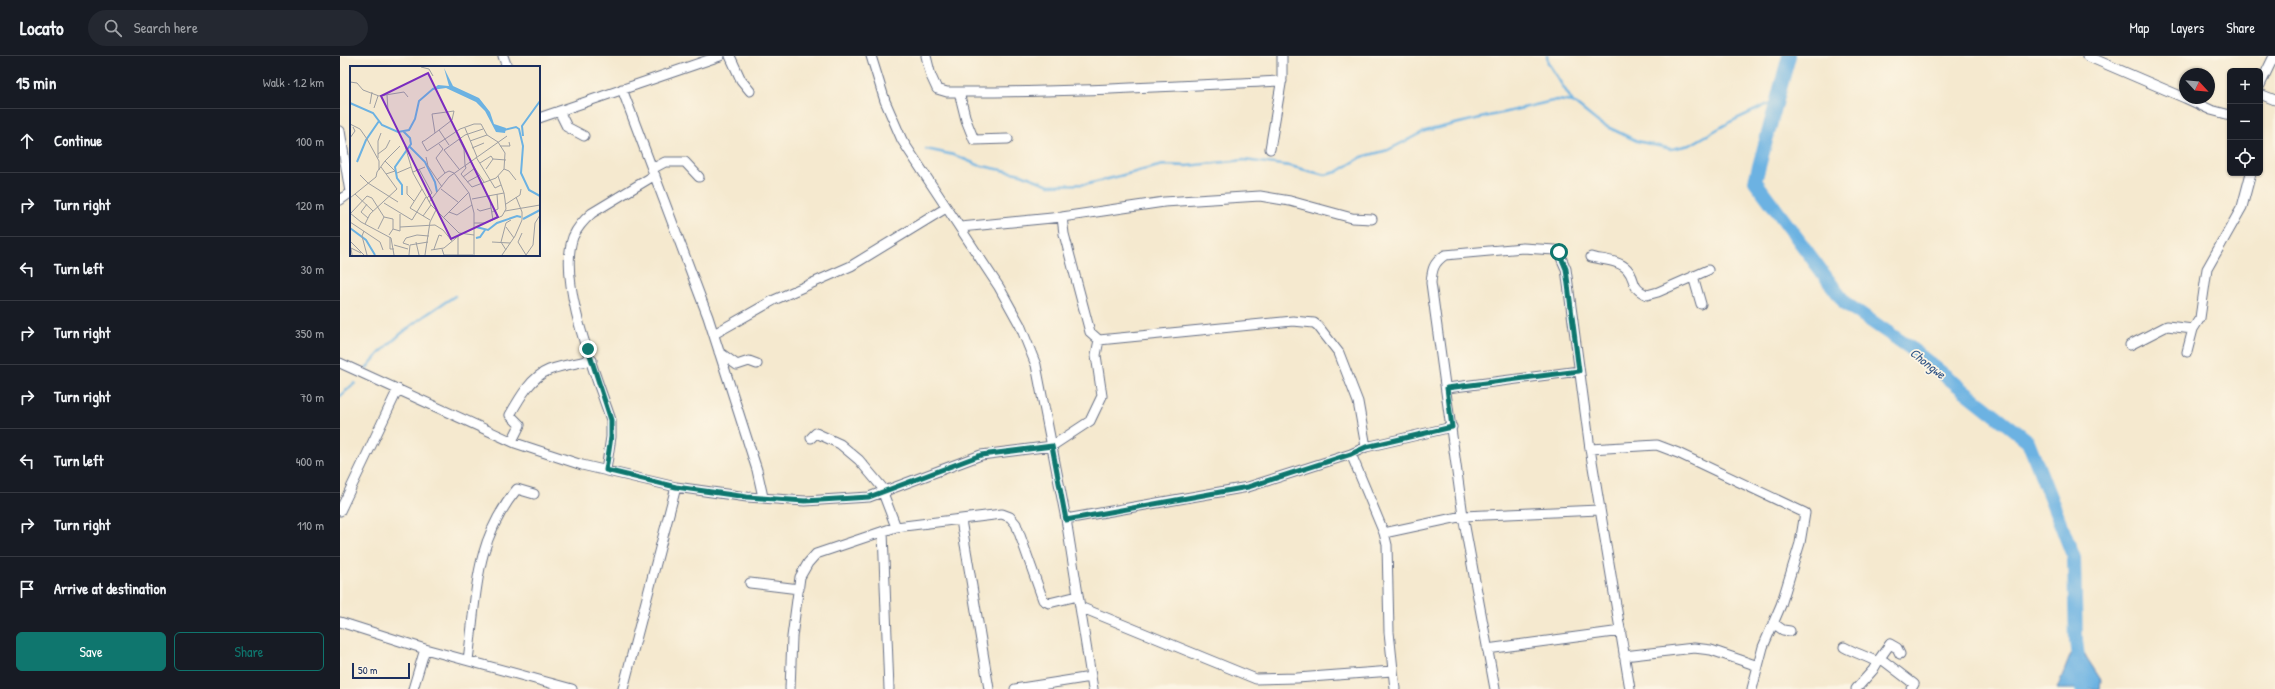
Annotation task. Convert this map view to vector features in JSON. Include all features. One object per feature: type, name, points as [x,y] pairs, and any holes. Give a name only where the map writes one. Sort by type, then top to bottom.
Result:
[{"type":"street","points":[[504,56],[507,66]]},
{"type":"street","points":[[540,118],[720,56]]},
{"type":"street","points":[[730,56],[742,80],[750,91]]},
{"type":"street","points":[[871,56],[885,101],[902,140],[946,208],[961,227],[999,288],[1020,325],[1036,365],[1066,520],[1093,689]]},
{"type":"street","points":[[926,56],[931,76],[937,89],[947,92],[1053,92],[1093,88],[1282,81]]},
{"type":"street","points":[[1270,150],[1282,81],[1282,56]]},
{"type":"street","points":[[2087,56],[2179,95]]},
{"type":"street","points":[[2263,79],[2274,56]]},
{"type":"street","points":[[622,89],[714,334],[757,470],[763,498]]},
{"type":"street","points":[[959,92],[966,120],[974,140],[1008,139]]},
{"type":"street","points":[[2263,95],[2275,100]]},
{"type":"street","points":[[2198,104],[2211,110],[2227,114]]},
{"type":"street","points":[[558,111],[567,127],[584,136]]},
{"type":"street","points":[[340,131],[341,147],[350,192],[340,200]]},
{"type":"street","points":[[606,470],[612,425],[579,321],[569,268],[574,236],[584,220],[592,213],[653,172],[665,162],[685,162],[699,177]]},
{"type":"street","points":[[2187,352],[2193,329],[2200,318],[2207,269],[2242,207],[2250,176]]},
{"type":"street","points":[[961,227],[1062,217],[1164,202],[1260,196],[1290,201],[1352,218],[1372,219]]},
{"type":"street","points":[[714,334],[774,300],[851,266],[946,208]]},
{"type":"street","points":[[1062,217],[1064,234],[1090,332],[1099,340],[1293,321],[1314,323],[1318,326],[1338,353],[1358,402],[1366,447]]},
{"type":"street","points":[[1495,689],[1463,516],[1447,388],[1431,283],[1432,268],[1438,260],[1445,255],[1523,248],[1549,248],[1559,252],[1566,269],[1599,510],[1630,689]]},
{"type":"street","points":[[1591,257],[1621,265],[1628,269],[1635,288],[1647,295],[1658,292],[1708,270]]},
{"type":"street","points":[[1693,276],[1701,304]]},
{"type":"street","points":[[2130,345],[2167,326],[2193,329]]},
{"type":"street","points":[[340,363],[512,441],[582,465],[676,487],[763,498],[805,501],[869,497],[884,493],[981,455],[1052,446],[1090,421],[1102,396],[1096,355],[1099,340]]},
{"type":"street","points":[[719,352],[737,365],[749,361],[757,364]]},
{"type":"street","points":[[512,441],[520,425],[510,415],[520,397],[531,385],[548,371],[592,360]]},
{"type":"street","points":[[1447,388],[1579,371]]},
{"type":"street","points":[[340,511],[398,389]]},
{"type":"street","points":[[1066,520],[1248,487],[1351,454],[1366,447],[1452,427]]},
{"type":"street","points":[[811,438],[816,433],[840,444],[859,460],[884,493],[896,527]]},
{"type":"street","points":[[1590,450],[1658,445],[1805,513],[1800,543],[1781,605],[1758,666],[1752,689]]},
{"type":"street","points":[[1351,454],[1384,533],[1387,545],[1392,671],[1396,689]]},
{"type":"street","points":[[623,689],[676,487]]},
{"type":"street","points":[[468,660],[475,590],[482,554],[493,524],[517,489],[534,494]]},
{"type":"street","points":[[1384,533],[1463,516],[1599,510]]},
{"type":"street","points":[[790,689],[792,637],[798,589],[800,577],[808,562],[816,554],[896,527],[1002,514],[1010,517],[1018,530],[1043,600],[1049,603],[1078,596]]},
{"type":"street","points":[[961,520],[989,689]]},
{"type":"street","points":[[882,532],[889,689]]},
{"type":"street","points":[[750,583],[798,589]]},
{"type":"street","points":[[1080,607],[1256,679],[1297,678],[1392,671]]},
{"type":"street","points":[[340,622],[425,649],[572,689]]},
{"type":"street","points":[[1773,623],[1783,630],[1790,631]]},
{"type":"street","points":[[1487,649],[1621,631]]},
{"type":"street","points":[[1856,689],[1890,644],[1897,648],[1900,654]]},
{"type":"street","points":[[1844,647],[1855,653],[1863,654],[1878,660],[1914,684],[1911,689]]},
{"type":"street","points":[[1624,656],[1694,648],[1711,650],[1758,666]]},
{"type":"street","points":[[413,689],[425,649]]},
{"type":"street","points":[[1015,689],[1091,677]]},
{"type":"water","points":[[2076,641],[2101,680],[2100,689],[2057,689]]},
{"type":"waterway","points":[[1547,56],[1548,63],[1573,102],[1599,123],[1637,141],[1671,149],[1690,145],[1730,122],[1777,100]]},
{"type":"waterway","name":"Chongwe","points":[[1789,56],[1755,181],[1845,303],[1909,347],[2028,441],[2074,558],[2076,641],[2082,689]]},
{"type":"waterway","points":[[926,149],[954,155],[978,165],[1021,174],[1049,185],[1088,184],[1163,165],[1187,166],[1244,160],[1290,166],[1325,175],[1337,172],[1362,157],[1388,150],[1425,131],[1557,100],[1573,102]]},
{"type":"waterway","points":[[365,370],[384,349],[407,329],[455,296]]},
{"type":"waterway","points":[[340,396],[355,383]]},
{"type":"route","points":[[588,349],[612,425],[606,470],[676,487],[747,497],[805,501],[869,497],[981,455],[1052,446],[1066,520],[1248,487],[1274,477],[1351,454],[1366,447],[1452,427],[1447,388],[1579,371],[1566,282],[1566,269],[1559,252]]}]
